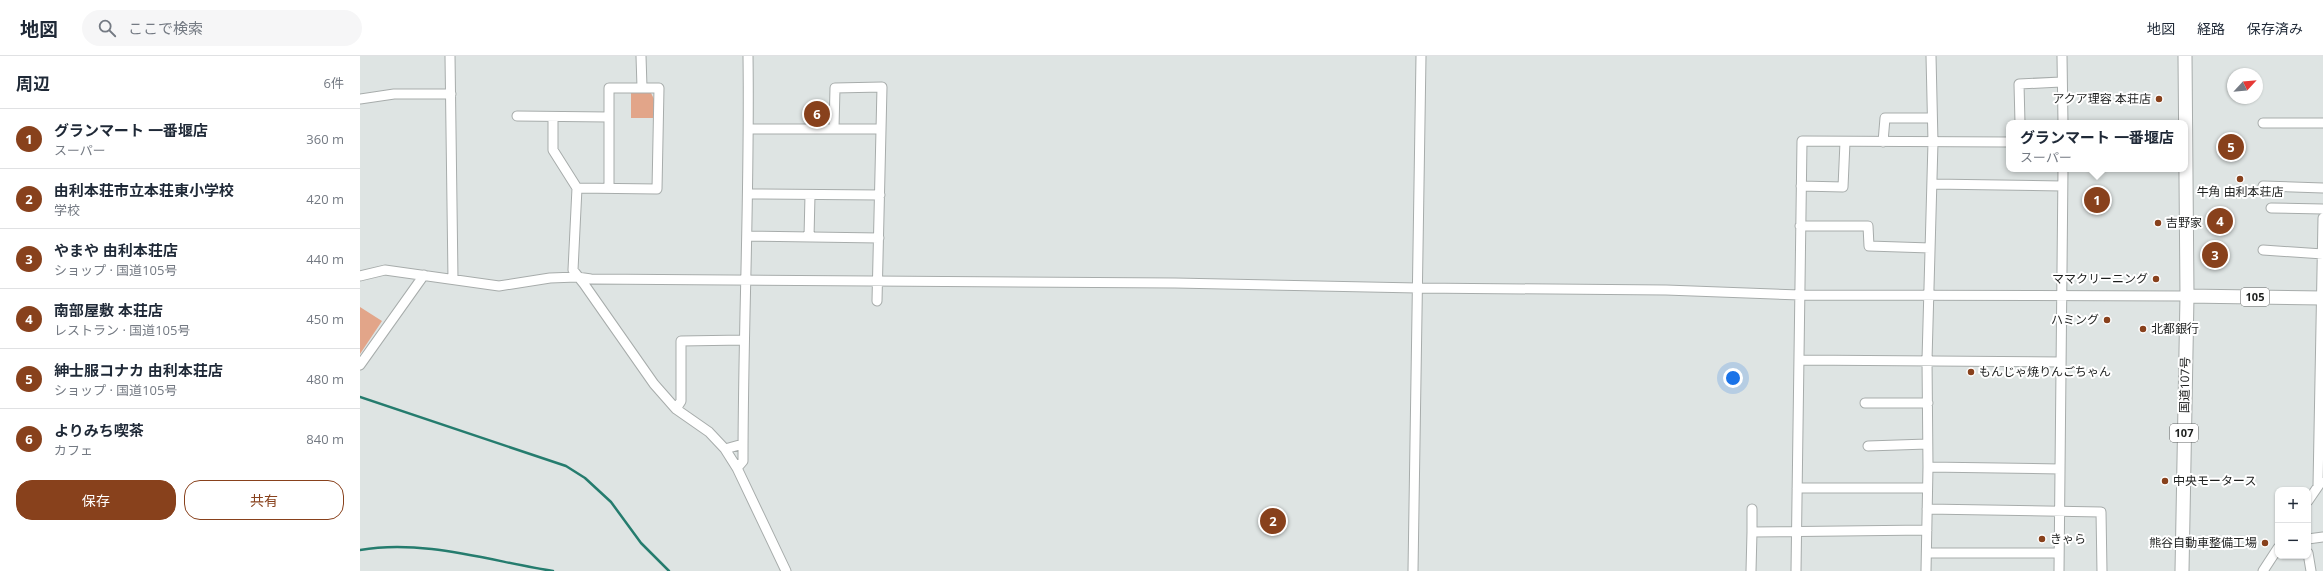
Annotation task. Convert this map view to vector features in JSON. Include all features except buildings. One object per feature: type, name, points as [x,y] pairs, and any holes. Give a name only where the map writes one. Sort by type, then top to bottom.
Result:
[{"type":"highway","name":"国道107号","points":[[2185,56],[2186,120]]},
{"type":"highway","name":"国道107号","points":[[2182,571],[2187,296],[2186,172]]},
{"type":"highway","name":"105","points":[[2187,296],[2323,298]]},
{"type":"street","points":[[450,56],[453,280]]},
{"type":"street","points":[[641,56],[642,87]]},
{"type":"street","points":[[737,468],[744,461],[744,340],[749,129],[748,56]]},
{"type":"street","points":[[1413,571],[1421,56]]},
{"type":"street","points":[[1926,571],[1928,467],[1927,360],[1933,142],[1931,118],[1931,56]]},
{"type":"street","points":[[2062,56],[2061,82],[2063,120]]},
{"type":"street","points":[[2020,120],[2019,84],[2061,82]]},
{"type":"street","points":[[834,128],[835,88],[882,87],[877,301]]},
{"type":"street","points":[[577,188],[608,188],[657,188],[659,88],[609,88],[608,188]]},
{"type":"street","points":[[360,99],[394,94],[451,94]]},
{"type":"street","points":[[517,116],[608,117]]},
{"type":"street","points":[[553,117],[553,150],[577,188],[574,270],[577,277],[584,284],[654,384],[676,409],[709,432],[725,449],[737,468],[786,571]]},
{"type":"street","points":[[1883,142],[1885,118],[1931,118]]},
{"type":"street","points":[[2263,123],[2323,123]]},
{"type":"street","points":[[749,129],[880,129]]},
{"type":"street","points":[[1796,571],[1802,141],[2006,142]]},
{"type":"street","points":[[1801,186],[1843,187],[1845,142]]},
{"type":"street","points":[[2059,571],[2063,172]]},
{"type":"street","points":[[1932,184],[2062,186]]},
{"type":"street","points":[[2263,186],[2323,188]]},
{"type":"street","points":[[748,194],[880,195]]},
{"type":"street","points":[[809,237],[810,195]]},
{"type":"street","points":[[2271,208],[2323,209]]},
{"type":"street","points":[[2311,496],[2320,482],[2323,218]]},
{"type":"street","points":[[1800,226],[1868,226],[1869,246],[1930,248]]},
{"type":"street","points":[[747,236],[879,238]]},
{"type":"street","points":[[2263,250],[2323,254]]},
{"type":"street","points":[[360,276],[385,270],[499,286],[550,278],[577,277],[591,279],[746,282],[1162,283],[1417,288],[1666,290],[1800,295],[1929,294],[2187,296]]},
{"type":"street","points":[[360,365],[424,275]]},
{"type":"street","points":[[676,409],[681,401],[681,341],[744,340]]},
{"type":"street","points":[[1800,360],[2061,362]]},
{"type":"street","points":[[1865,403],[1928,403]]},
{"type":"street","points":[[725,449],[744,444]]},
{"type":"street","points":[[1868,446],[1927,444]]},
{"type":"street","points":[[1928,467],[2060,469]]},
{"type":"street","points":[[1797,488],[1927,488]]},
{"type":"street","points":[[1751,571],[1752,509]]},
{"type":"street","points":[[1927,509],[2101,512],[2102,571]]},
{"type":"street","points":[[1752,532],[1927,530]]},
{"type":"street","points":[[2311,539],[2323,537]]},
{"type":"street","points":[[1927,553],[2059,553]]},
{"type":"street","points":[[2264,571],[2275,553]]},
{"type":"street","points":[[2309,559],[2311,571]]},
{"type":"shaded area","points":[[631,93],[651,93],[654,99],[654,118],[631,118]]},
{"type":"shaded area","points":[[360,307],[382,321],[360,354]]},
{"type":"waterway","points":[[360,397],[566,466],[585,478],[611,502],[641,543],[669,571]]},
{"type":"waterway","points":[[360,550],[384,547],[433,549],[553,571]]},
{"type":"place","name":"アクア理容 本荘店","points":[[2159,99]]},
{"type":"place","name":"よりみち喫茶","points":[[817,114]]},
{"type":"place","name":"紳士服コナカ 由利本荘店","points":[[2231,147]]},
{"type":"place","name":"牛角 由利本荘店","points":[[2240,179]]},
{"type":"place","name":"グランマート 一番堰店","points":[[2097,200]]},
{"type":"place","name":"南部屋敷 本荘店","points":[[2220,221]]},
{"type":"place","name":"吉野家","points":[[2158,223]]},
{"type":"place","name":"やまや 由利本荘店","points":[[2215,255]]},
{"type":"place","name":"ママクリーニング","points":[[2156,279]]},
{"type":"place","name":"ハミング","points":[[2107,320]]},
{"type":"place","name":"北都銀行","points":[[2143,329]]},
{"type":"place","name":"もんじゃ焼りんごちゃん","points":[[1971,372]]},
{"type":"place","name":"中央モータース","points":[[2165,481]]},
{"type":"place","name":"由利本荘市立本荘東小学校","points":[[1273,521]]},
{"type":"place","name":"きゃら","points":[[2042,539]]},
{"type":"place","name":"熊谷自動車整備工場","points":[[2265,543]]}]
